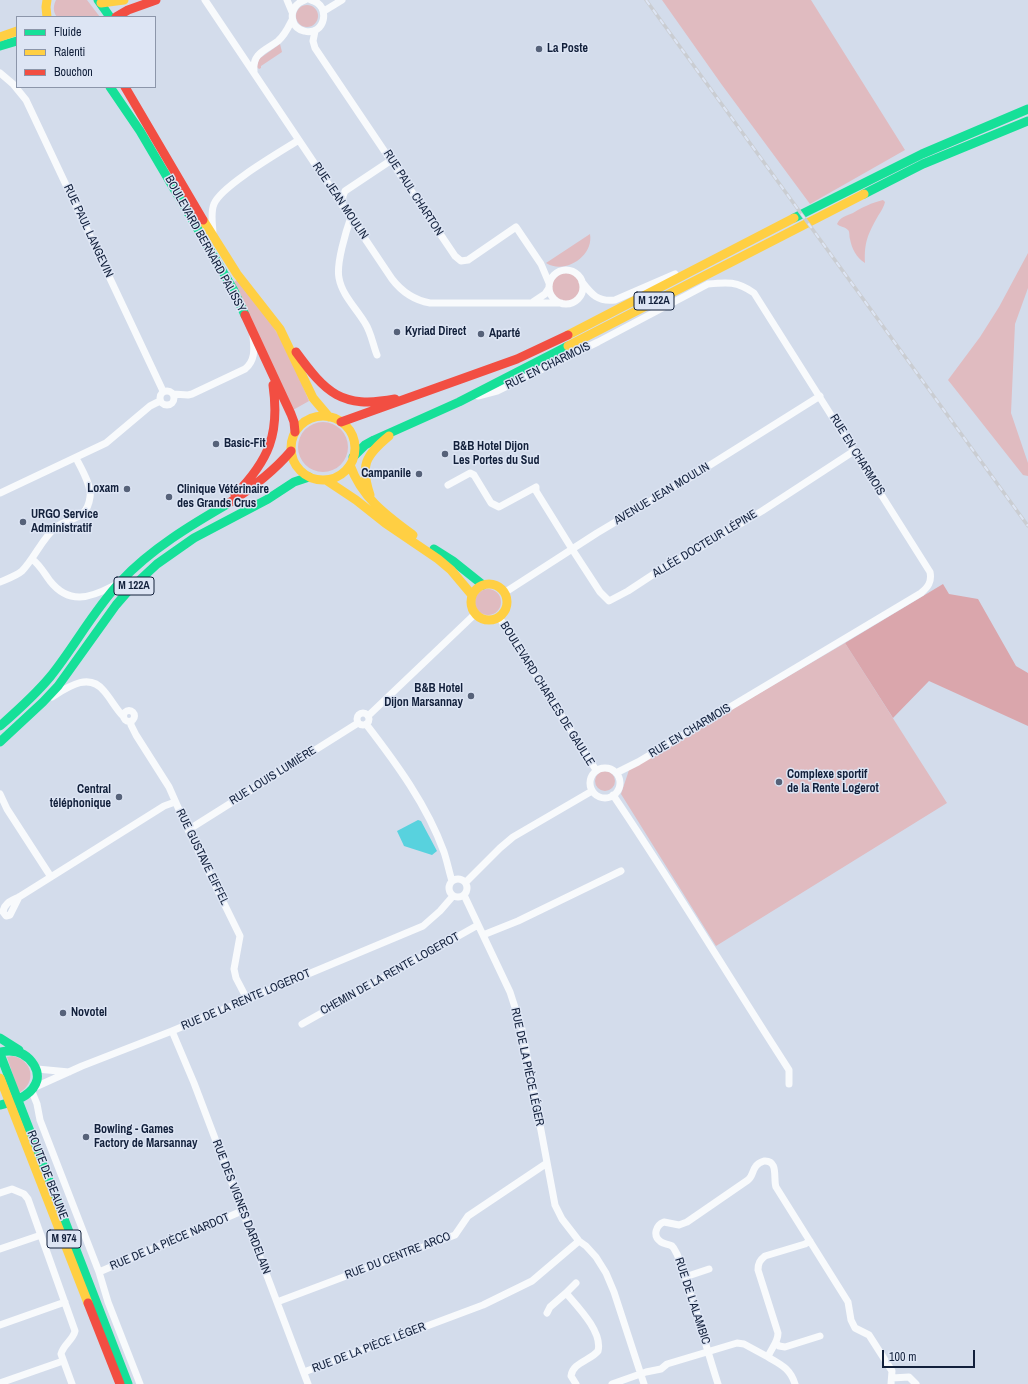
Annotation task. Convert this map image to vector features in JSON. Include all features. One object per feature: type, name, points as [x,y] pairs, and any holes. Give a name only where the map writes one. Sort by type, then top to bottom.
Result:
[{"type":"main road","points":[[46,16],[47,0]]},
{"type":"main road","points":[[100,1],[112,2],[124,0]]},
{"type":"main road","points":[[118,16],[128,10],[156,0]]},
{"type":"main road","points":[[100,1],[109,16]]},
{"type":"main road","points":[[0,41],[16,32]]},
{"type":"main road","points":[[0,41],[16,41]]},
{"type":"main road","name":"BOULEVARD BERNARD PALISSY","points":[[111,88],[130,115],[215,256],[233,289],[291,414],[295,432]]},
{"type":"main road","name":"BOULEVARD BERNARD PALISSY","points":[[126,88],[237,274],[280,330],[313,398],[320,409],[329,417]]},
{"type":"main road","name":"M 122A","points":[[341,422],[528,354],[596,321],[922,154],[1028,109]]},
{"type":"main road","name":"M 122A","points":[[352,461],[365,446],[459,402],[831,210],[923,164],[1028,121]]},
{"type":"main road","points":[[280,330],[315,376],[330,391],[341,397],[351,400],[386,400],[422,393]]},
{"type":"main road","points":[[224,506],[253,476],[262,464],[272,441],[276,420],[276,405],[271,373]]},
{"type":"main road","points":[[319,416],[329,417],[341,422],[347,427],[354,441],[355,449],[352,461],[344,472],[335,477],[326,480],[317,480],[308,477],[296,466],[292,459],[291,441],[295,432],[301,424],[319,416]]},
{"type":"main road","points":[[373,503],[365,482],[364,468],[370,455],[385,439],[401,428]]},
{"type":"main road","name":"M 122A","points":[[0,726],[33,695],[49,677],[89,620],[119,583],[132,570],[164,544],[255,486],[281,464],[291,451]]},
{"type":"main road","points":[[352,461],[355,478],[373,503],[383,513],[453,561],[483,585]]},
{"type":"main road","name":"M 122A","points":[[0,742],[43,702],[68,672],[95,632],[116,605],[129,590],[157,564],[194,538],[273,496],[294,482],[308,477]]},
{"type":"main road","points":[[326,480],[438,559],[451,570],[472,596]]},
{"type":"main road","points":[[491,584],[498,587],[504,593],[507,601],[505,610],[499,617],[491,620],[482,619],[475,614],[471,605],[472,596],[476,589],[483,585],[491,584]]},
{"type":"main road","points":[[0,1038],[31,1058],[37,1069],[37,1080],[31,1089],[26,1094],[14,1101],[0,1106],[18,1124]]},
{"type":"main road","name":"ROUTE DE BEAUNE","points":[[21,1052],[11,1050],[0,1053],[14,1101],[18,1124],[120,1384]]},
{"type":"main road","name":"ROUTE DE BEAUNE","points":[[0,1078],[28,1125],[128,1384]]},
{"type":"main road","points":[[28,1125],[28,1105],[31,1089]]},
{"type":"street","name":"RUE JEAN MOULIN","points":[[205,0],[342,205],[397,286],[402,291],[412,297],[430,303],[561,303]]},
{"type":"street","points":[[254,72],[253,63],[257,56],[285,33],[292,20],[290,3],[287,0]]},
{"type":"street","points":[[292,12],[297,4],[304,0]]},
{"type":"street","points":[[292,20],[301,31],[310,32],[319,28],[324,20],[324,11],[318,3],[311,0]]},
{"type":"street","points":[[324,11],[342,0]]},
{"type":"street","name":"RUE PAUL CHARTON","points":[[315,31],[313,41],[315,48],[390,161],[458,259],[464,261],[471,258],[516,227],[541,264],[549,286]]},
{"type":"street","name":"RUE PAUL LANGEVIN","points":[[0,65],[2,74],[26,100],[163,391]]},
{"type":"street","points":[[214,237],[212,213],[213,206],[220,195],[233,184],[299,140]]},
{"type":"street","points":[[342,205],[345,191],[390,161]]},
{"type":"street","points":[[330,187],[345,191]]},
{"type":"street","points":[[351,217],[339,262],[338,277],[343,290],[366,324],[377,355]]},
{"type":"street","points":[[541,264],[559,271]]},
{"type":"street","points":[[531,303],[545,294],[554,274],[559,271],[568,270],[578,274],[582,282],[592,294],[599,299],[607,301],[615,300],[675,274],[705,264]]},
{"type":"street","points":[[549,286],[553,297],[561,303],[571,303],[576,300],[582,291],[582,282]]},
{"type":"street","name":"RUE EN CHARMOIS","points":[[459,402],[497,391],[612,335],[708,284],[728,282],[745,287],[754,293],[930,572],[931,577],[928,588],[921,593],[638,762],[616,773]]},
{"type":"street","points":[[160,401],[163,391],[169,391],[173,394],[192,394],[245,368],[252,362],[253,358],[252,330]]},
{"type":"street","points":[[160,401],[165,404],[171,403],[174,397],[173,394]]},
{"type":"street","name":"AVENUE JEAN MOULIN","points":[[504,593],[820,396]]},
{"type":"street","points":[[0,493],[76,458],[111,439],[150,406],[160,401]]},
{"type":"street","name":"ALLÉE DOCTEUR LÉPINE","points":[[572,550],[600,592],[609,601],[617,598],[666,566],[693,552],[757,514],[854,451]]},
{"type":"street","points":[[0,582],[21,572],[56,527],[81,516],[88,505],[90,490],[76,458]]},
{"type":"street","points":[[448,485],[470,473],[474,475],[491,503],[499,507],[536,487],[536,491],[572,550]]},
{"type":"street","points":[[32,559],[40,565],[50,582],[64,593],[82,598],[98,594],[119,583]]},
{"type":"street","points":[[366,724],[368,722],[368,716],[475,614]]},
{"type":"street","name":"BOULEVARD CHARLES DE GAULLE","points":[[499,617],[596,770]]},
{"type":"street","name":"RUE GUSTAVE EIFFEL","points":[[43,702],[70,686],[81,682],[90,682],[97,684],[103,690],[123,716],[128,710],[133,712],[135,717],[131,725],[169,787],[188,830],[240,936],[234,969],[236,978],[247,999]]},
{"type":"street","points":[[366,724],[360,725],[357,717],[358,714],[365,713],[368,716]]},
{"type":"street","name":"RUE LOUIS LUMIÈRE","points":[[188,830],[358,723]]},
{"type":"street","points":[[366,724],[400,770],[426,814],[444,853],[452,881],[449,889],[453,896],[459,897],[464,895],[467,890],[466,882]]},
{"type":"street","points":[[600,768],[608,768],[616,773],[620,780],[620,784],[619,789],[613,796],[603,798],[598,797],[592,791],[589,781],[590,777],[596,770],[600,768]]},
{"type":"street","points":[[466,882],[513,837],[592,791]]},
{"type":"street","points":[[0,794],[7,809],[51,877]]},
{"type":"street","points":[[613,796],[677,892],[716,957],[789,1070],[789,1084]]},
{"type":"street","points":[[19,897],[164,806],[175,802]]},
{"type":"street","points":[[483,935],[518,921],[621,871]]},
{"type":"street","points":[[452,881],[458,879],[466,882]]},
{"type":"street","name":"RUE DE LA PIÈCE LÉGER","points":[[464,895],[510,992],[518,1014],[522,1028],[555,1205],[562,1219],[579,1241],[586,1246],[600,1263],[609,1280],[640,1374]]},
{"type":"street","name":"RUE DE LA RENTE LOGEROT","points":[[31,1089],[423,926],[440,911],[453,896]]},
{"type":"street","name":"CHEMIN DE LA RENTE LOGEROT","points":[[302,1024],[478,925]]},
{"type":"street","name":"RUE DES VIGNES DARDELAIN","points":[[172,1031],[194,1083],[308,1384]]},
{"type":"street","name":"RUE DE LA RENTE LOGEROT","points":[[37,1069],[69,1072]]},
{"type":"street","points":[[31,1089],[38,1106],[40,1120],[99,1272],[108,1302],[140,1384]]},
{"type":"street","name":"RUE DE L'ALAMBIC","points":[[718,1384],[685,1277],[674,1248],[669,1244],[661,1242],[657,1238],[656,1230],[658,1226],[664,1222],[679,1225],[687,1222],[748,1180],[756,1166],[763,1161],[773,1166],[775,1170],[774,1180],[776,1187],[810,1241]]},
{"type":"street","name":"RUE DU CENTRE ARCO","points":[[276,1302],[455,1235],[468,1216],[547,1164]]},
{"type":"street","points":[[0,1193],[12,1189],[24,1194],[28,1199],[75,1331],[62,1350],[61,1354],[72,1384]]},
{"type":"street","name":"RUE DE LA PIÈCE NARDOT","points":[[99,1272],[242,1211]]},
{"type":"street","points":[[0,1249],[41,1235]]},
{"type":"street","name":"RUE DE LA PIÈCE LÉGER","points":[[304,1372],[483,1305],[532,1281],[579,1241]]},
{"type":"street","points":[[768,1357],[770,1350],[776,1343],[778,1333],[758,1270],[758,1264],[765,1256],[805,1244],[810,1241],[848,1302],[851,1320],[855,1328],[869,1335],[892,1371],[892,1381],[909,1377],[916,1384]]},
{"type":"street","points":[[685,1277],[709,1269]]},
{"type":"street","points":[[547,1313],[550,1307],[576,1283]]},
{"type":"street","points":[[566,1292],[589,1321],[596,1334],[599,1347],[595,1354],[572,1370],[571,1376],[576,1384]]},
{"type":"street","points":[[0,1325],[65,1302]]},
{"type":"street","points":[[776,1343],[779,1346],[785,1347],[820,1336]]},
{"type":"street","points":[[612,1384],[660,1369],[667,1364],[737,1343],[744,1344],[786,1368],[792,1375],[795,1384]]},
{"type":"street","points":[[0,1383],[63,1361]]},
{"type":"street","points":[[640,1374],[644,1384]]},
{"type":"shaded area","points":[[56,0],[87,0],[99,16],[56,16],[54,4]]},
{"type":"shaded area","points":[[662,0],[811,0],[905,150],[810,204],[722,85]]},
{"type":"shaded area","points":[[307,5],[315,8],[318,16],[315,24],[307,27],[299,24],[296,16],[299,8]]},
{"type":"shaded area","points":[[280,44],[282,52],[261,66],[259,69],[257,67],[259,59]]},
{"type":"shaded area","points":[[883,200],[885,202],[884,206],[867,238],[865,263],[859,258],[853,249],[849,231],[837,224],[844,217],[867,205]]},
{"type":"shaded area","points":[[590,234],[590,242],[587,250],[577,261],[561,267],[546,263]]},
{"type":"shaded area","points":[[1028,253],[1028,288],[1015,324],[1011,413],[1028,463],[1028,476],[1023,475],[948,380],[980,337],[999,307]]},
{"type":"shaded area","points":[[566,273],[576,277],[580,287],[576,297],[566,301],[556,297],[552,287],[556,277]]},
{"type":"shaded area","points":[[237,280],[274,328],[284,345],[300,380],[309,401],[293,410],[280,386],[234,282]]},
{"type":"shaded area","points":[[323,422],[333,424],[341,429],[346,437],[348,447],[346,457],[341,465],[333,470],[323,472],[313,470],[305,465],[300,457],[298,447],[300,437],[305,429],[313,424]]},
{"type":"shaded area","points":[[943,584],[949,594],[978,599],[1016,666],[1028,673],[1028,726],[929,681],[893,718],[845,643]]},
{"type":"shaded area","points":[[488,589],[497,593],[501,602],[497,611],[488,615],[479,611],[475,602],[479,593]]},
{"type":"shaded area","name":"Complexe sportif de la Rente Logerot","points":[[845,643],[947,803],[716,946],[621,794],[629,770]]},
{"type":"shaded area","points":[[601,771],[609,771],[615,777],[615,785],[609,791],[601,791],[595,785],[595,777]]},
{"type":"shaded area","points":[[12,1056],[19,1058],[24,1062],[28,1066],[30,1072],[29,1083],[19,1093],[7,1057]]},
{"type":"water","points":[[418,820],[421,821],[437,851],[432,855],[404,846],[397,831]]},
{"type":"railway","points":[[646,0],[1028,526]]},
{"type":"traffic: fast","points":[[98,0],[109,16]]},
{"type":"traffic: fast","points":[[0,46],[16,41]]},
{"type":"traffic: fast","points":[[111,88],[140,131],[233,289],[245,315]]},
{"type":"traffic: fast","points":[[794,218],[922,154],[1028,109]]},
{"type":"traffic: fast","points":[[864,194],[923,164],[1028,121]]},
{"type":"traffic: fast","points":[[353,457],[365,445],[374,440],[459,402],[568,346]]},
{"type":"traffic: fast","points":[[0,742],[58,686],[116,605],[129,590],[157,564],[194,538],[268,499],[294,482],[309,477]]},
{"type":"traffic: fast","points":[[0,726],[50,677],[111,592],[133,569],[172,538],[229,503]]},
{"type":"traffic: fast","points":[[434,549],[453,561],[483,585]]},
{"type":"traffic: fast","points":[[0,1038],[19,1050]]},
{"type":"traffic: fast","points":[[0,1052],[15,1051],[23,1054],[31,1061],[37,1071],[37,1080],[32,1090],[17,1100],[0,1105]]},
{"type":"traffic: fast","points":[[0,1054],[128,1384]]},
{"type":"traffic: slow","points":[[47,0],[47,16]]},
{"type":"traffic: slow","points":[[101,3],[124,0]]},
{"type":"traffic: slow","points":[[0,37],[16,31]]},
{"type":"traffic: slow","points":[[568,346],[864,194]]},
{"type":"traffic: slow","points":[[568,335],[794,218]]},
{"type":"traffic: slow","points":[[203,220],[237,274],[280,329],[313,398],[329,417]]},
{"type":"traffic: slow","points":[[323,416],[341,422],[349,430],[355,448],[349,466],[341,474],[323,480],[305,474],[297,466],[291,448],[297,430],[305,422],[323,416]]},
{"type":"traffic: slow","points":[[370,495],[365,476],[365,468],[374,449],[389,436]]},
{"type":"traffic: slow","points":[[350,465],[361,487],[376,505],[413,535]]},
{"type":"traffic: slow","points":[[326,480],[438,559],[451,570],[472,595]]},
{"type":"traffic: slow","points":[[489,584],[502,589],[507,602],[502,615],[489,620],[476,615],[471,602],[476,589],[489,584]]},
{"type":"traffic: slow","points":[[0,1078],[88,1303]]},
{"type":"traffic: jam","points":[[118,16],[128,10],[156,0]]},
{"type":"traffic: jam","points":[[126,88],[203,220]]},
{"type":"traffic: jam","points":[[245,315],[291,414],[295,432]]},
{"type":"traffic: jam","points":[[341,422],[517,359],[568,335]]},
{"type":"traffic: jam","points":[[296,352],[326,388],[336,395],[361,402],[376,402],[395,399]]},
{"type":"traffic: jam","points":[[235,495],[256,470],[264,458],[269,445],[275,418],[273,385]]},
{"type":"traffic: jam","points":[[229,503],[262,479],[291,451]]},
{"type":"traffic: jam","points":[[88,1303],[120,1384]]},
{"type":"place","name":"La Poste","points":[[539,49]]},
{"type":"place","name":"Kyriad Direct","points":[[397,332]]},
{"type":"place","name":"Aparté","points":[[481,334]]},
{"type":"place","name":"Basic-Fit","points":[[216,444]]},
{"type":"place","name":"B&B Hotel Dijon Les Portes du Sud","points":[[445,454]]},
{"type":"place","name":"Campanile","points":[[419,474]]},
{"type":"place","name":"Loxam","points":[[127,489]]},
{"type":"place","name":"Clinique Vétérinaire des Grands Crus","points":[[169,497]]},
{"type":"place","name":"URGO Service Administratif","points":[[23,522]]},
{"type":"place","name":"B&B Hotel Dijon Marsannay","points":[[471,696]]},
{"type":"place","name":"Complexe sportif de la Rente Logerot","points":[[779,782]]},
{"type":"place","name":"Central téléphonique","points":[[119,797]]},
{"type":"place","name":"Novotel","points":[[63,1013]]},
{"type":"place","name":"Bowling - Games Factory de Marsannay","points":[[86,1137]]}]
